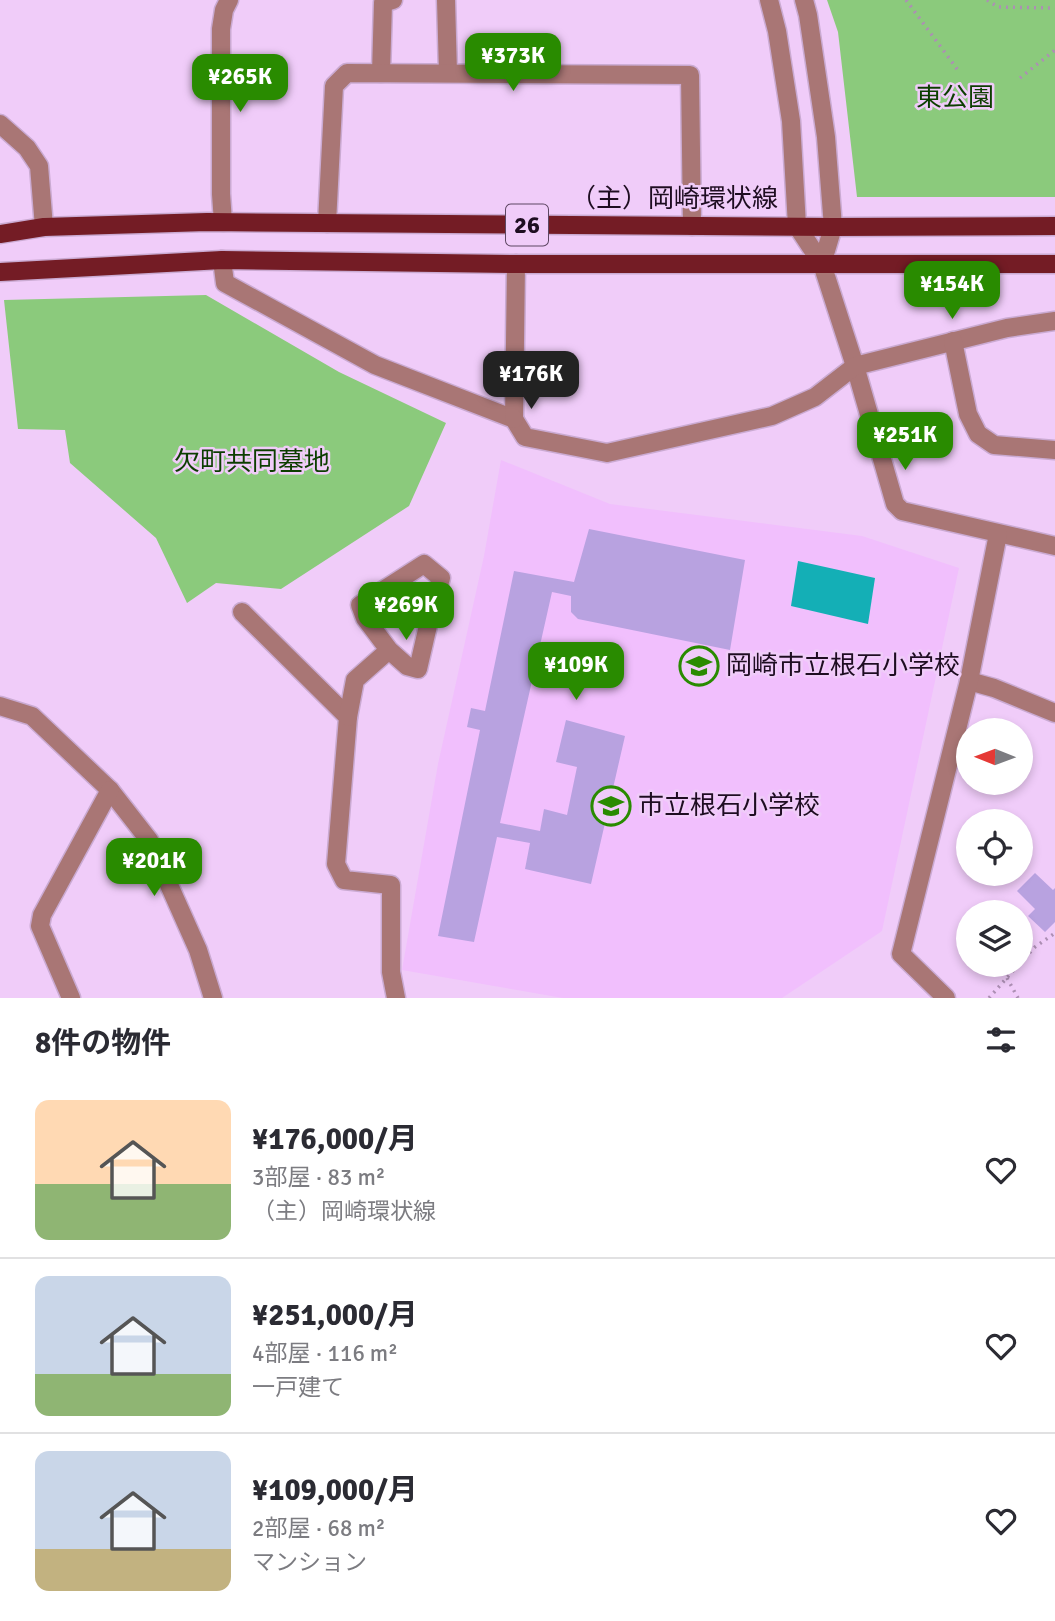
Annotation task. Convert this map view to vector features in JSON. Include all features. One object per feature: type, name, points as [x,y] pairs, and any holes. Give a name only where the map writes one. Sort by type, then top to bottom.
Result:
[{"type":"main road","name":"（主）岡崎環状線","points":[[0,234],[44,228],[223,222],[1055,226]]},
{"type":"main road","name":"26","points":[[0,272],[222,260],[516,264],[1055,264]]},
{"type":"street","points":[[223,222],[220,29],[229,0]]},
{"type":"street","points":[[381,73],[383,3],[393,0]]},
{"type":"street","points":[[446,0],[448,73]]},
{"type":"street","points":[[769,0],[777,32],[791,121],[797,226],[821,264],[855,366],[895,504],[902,511],[998,534],[1055,544]]},
{"type":"street","points":[[804,0],[826,137],[833,227],[821,264]]},
{"type":"street","points":[[327,223],[334,86],[347,73],[448,73],[690,75],[692,226]]},
{"type":"street","points":[[0,124],[27,148],[39,166],[44,228]]},
{"type":"street","points":[[222,260],[225,283],[375,365],[514,419]]},
{"type":"street","points":[[516,264],[514,419],[525,437],[607,453],[772,416],[815,397],[855,366],[1007,328],[1055,321]]},
{"type":"street","points":[[953,341],[968,414],[978,434],[994,445],[1055,450]]},
{"type":"street","points":[[946,998],[901,954],[969,681],[998,534]]},
{"type":"street","points":[[424,564],[441,578],[418,669],[407,666],[389,650],[365,618],[360,606],[424,564]]},
{"type":"street","points":[[242,612],[348,717]]},
{"type":"street","points":[[389,650],[355,680],[348,717],[336,864],[344,880],[391,885],[391,972],[396,998]]},
{"type":"street","points":[[969,681],[994,688],[1055,713]]},
{"type":"street","points":[[0,706],[32,716],[110,790],[149,840],[198,950],[213,998]]},
{"type":"street","points":[[72,998],[40,926],[42,915],[110,790]]},
{"type":"path","points":[[906,0],[960,73]]},
{"type":"path","points":[[987,0],[998,7],[1055,8]]},
{"type":"path","points":[[1020,78],[1055,50]]},
{"type":"path","points":[[1033,949],[1055,933]]},
{"type":"path","points":[[989,998],[1007,978],[1018,998]]},
{"type":"shaded area","name":"岡崎市立根石小学校","points":[[501,460],[610,504],[862,536],[959,568],[882,931],[782,998],[563,998],[402,970],[438,764],[484,556]]},
{"type":"shaded area","points":[[798,561],[875,578],[868,624],[791,606]]},
{"type":"green space","name":"東公園","points":[[827,0],[1055,0],[1055,197],[857,197],[838,32]]},
{"type":"green space","name":"欠町共同墓地","points":[[206,295],[339,372],[446,423],[409,506],[281,589],[216,583],[187,603],[156,538],[70,463],[65,430],[18,429],[4,300]]},
{"type":"building","points":[[589,529],[745,560],[730,650],[578,619],[571,612],[571,596],[552,592],[500,823],[540,831],[544,809],[567,815],[577,767],[556,762],[566,720],[625,736],[591,884],[525,869],[530,843],[497,837],[474,942],[438,936],[480,730],[467,727],[471,708],[485,711],[514,571],[574,582]]},
{"type":"building","points":[[1035,873],[1053,890],[1055,888],[1055,922],[1045,932],[1033,921],[1033,900],[1026,900],[1017,891],[1022,886],[1033,886]]},
{"type":"place","name":"岡崎市立根石小学校","points":[[699,666]]},
{"type":"place","name":"市立根石小学校","points":[[611,806]]}]
